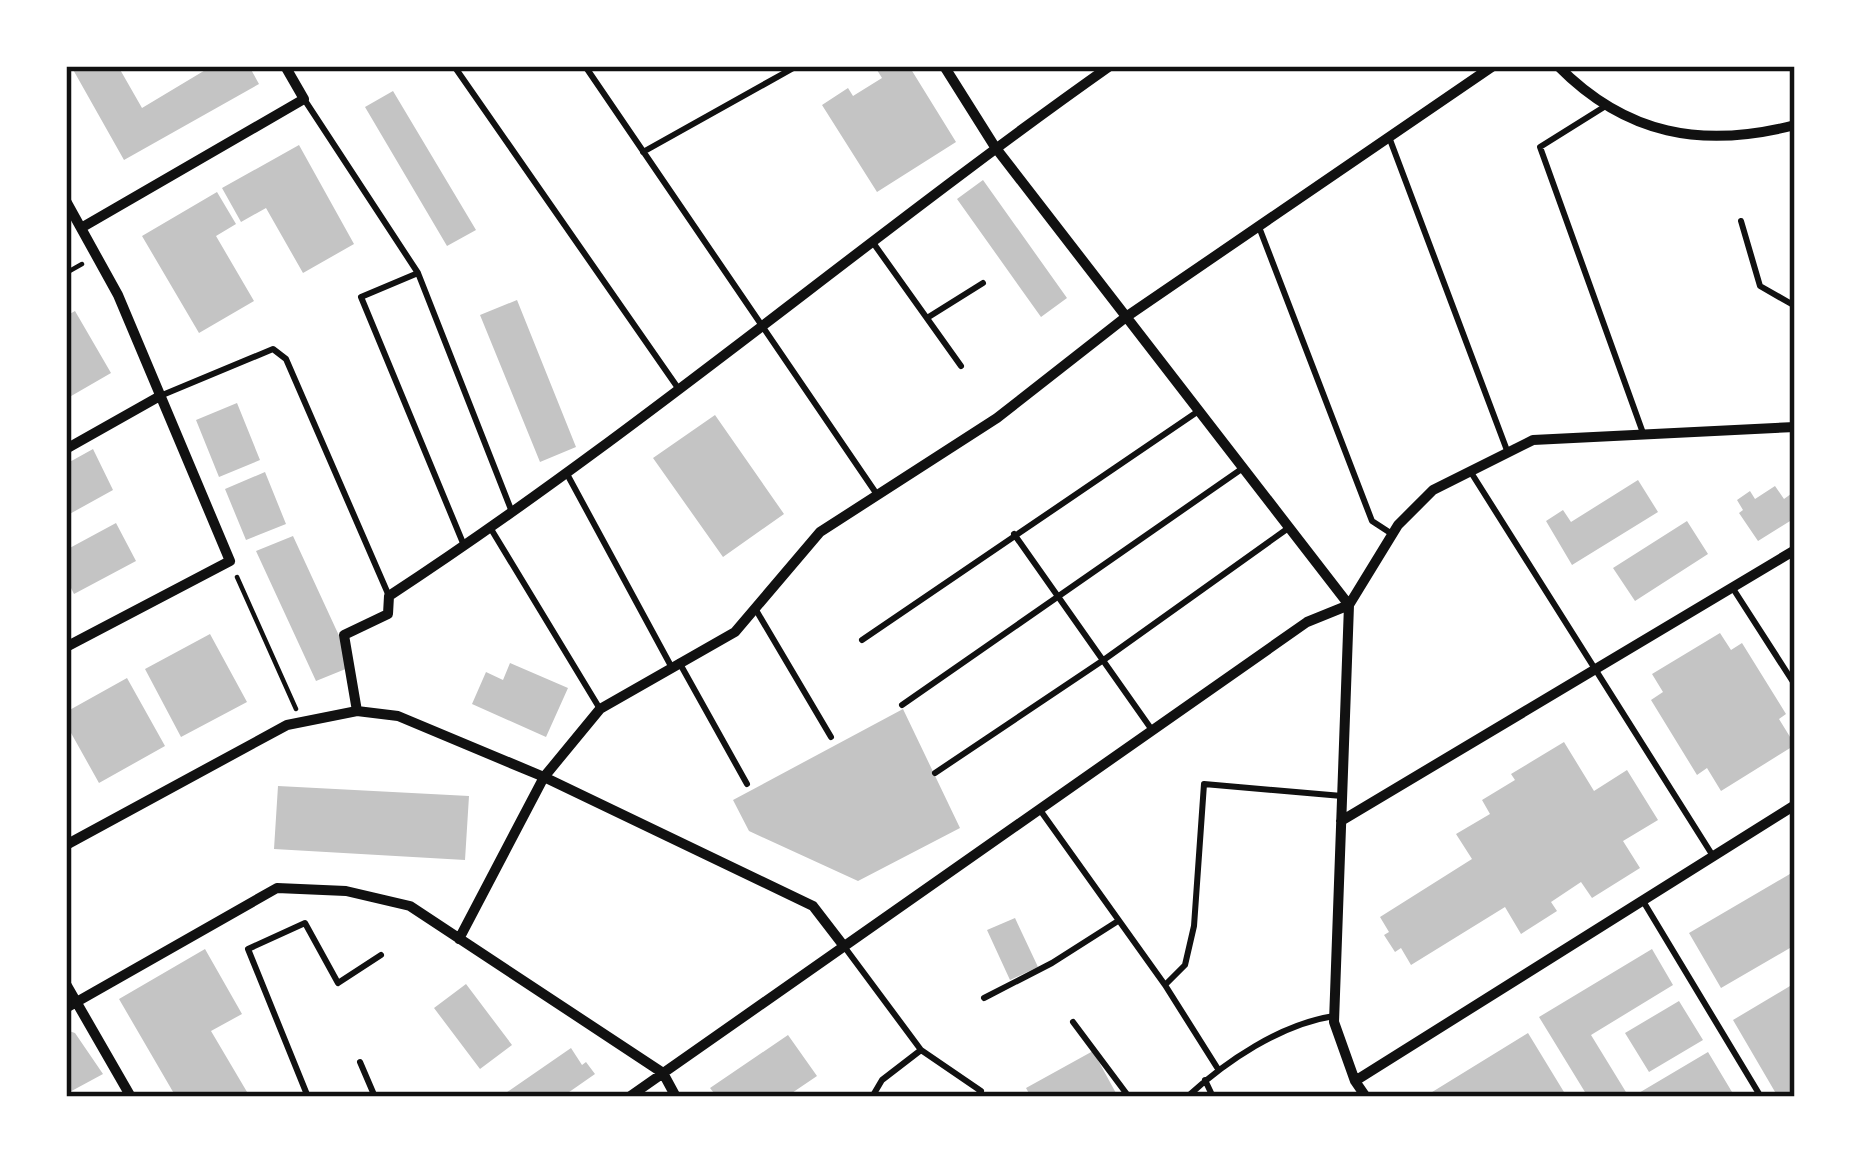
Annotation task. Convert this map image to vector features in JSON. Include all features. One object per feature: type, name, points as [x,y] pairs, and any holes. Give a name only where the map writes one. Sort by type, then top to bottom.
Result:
[{"type":"street","points":[[81,228],[304,99],[285,66]]},
{"type":"street","points":[[944,66],[995,147],[1349,605]]},
{"type":"street","points":[[357,712],[344,635],[388,614],[388,596],[512,513],[995,147],[1110,66]]},
{"type":"street","points":[[460,939],[544,777],[600,709],[735,632],[820,532],[997,418],[1126,317],[1493,66]]},
{"type":"street","points":[[1558,66],[1604,107],[1630,121],[1676,132],[1718,135],[1795,125]]},
{"type":"street","points":[[66,201],[118,295],[230,561],[66,647]]},
{"type":"street","points":[[66,448],[160,396]]},
{"type":"street","points":[[1366,1097],[1355,1081],[1334,1016],[1349,605],[1391,534],[1433,490],[1533,440],[1795,427]]},
{"type":"street","points":[[1341,821],[1795,550]]},
{"type":"street","points":[[629,1097],[1307,622],[1349,605]]},
{"type":"street","points":[[66,845],[287,724],[357,712],[398,716],[544,777],[813,906],[843,945]]},
{"type":"street","points":[[1355,1081],[1795,805]]},
{"type":"street","points":[[71,1005],[277,888],[346,891],[410,906],[663,1073],[676,1097]]},
{"type":"street","points":[[66,984],[71,1005],[131,1097]]},
{"type":"lane","points":[[454,66],[678,388]]},
{"type":"lane","points":[[585,66],[878,496]]},
{"type":"lane","points":[[643,152],[797,66]]},
{"type":"lane","points":[[304,99],[418,273],[512,513]]},
{"type":"lane","points":[[1604,107],[1540,147],[1643,433]]},
{"type":"lane","points":[[1389,136],[1508,453]]},
{"type":"lane","points":[[1741,221],[1760,286],[1795,306]]},
{"type":"lane","points":[[1259,226],[1372,520],[1391,534]]},
{"type":"lane","points":[[872,241],[961,366]]},
{"type":"lane","points":[[418,273],[361,297],[464,547]]},
{"type":"lane","points":[[927,318],[982,283]]},
{"type":"lane","points":[[160,396],[273,349],[286,359],[388,596]]},
{"type":"lane","points":[[862,640],[1200,410]]},
{"type":"lane","points":[[902,705],[1243,468]]},
{"type":"lane","points":[[1470,471],[1713,856]]},
{"type":"lane","points":[[566,472],[747,784]]},
{"type":"lane","points":[[935,773],[1289,528]]},
{"type":"lane","points":[[490,529],[600,709]]},
{"type":"lane","points":[[1014,534],[1152,730]]},
{"type":"lane","points":[[1732,587],[1795,686]]},
{"type":"lane","points":[[756,610],[831,737]]},
{"type":"lane","points":[[1166,985],[1185,964],[1194,926],[1204,784],[1342,796]]},
{"type":"lane","points":[[1040,810],[1166,985],[1218,1069]]},
{"type":"lane","points":[[1642,901],[1761,1097]]},
{"type":"lane","points":[[984,998],[1118,921]]},
{"type":"lane","points":[[308,1097],[248,949],[304,923],[338,983],[381,955]]},
{"type":"lane","points":[[843,945],[921,1050],[979,1094]]},
{"type":"lane","points":[[1187,1097],[1218,1069],[1307,1021],[1334,1016]]},
{"type":"lane","points":[[1073,1022],[1129,1097]]},
{"type":"lane","points":[[872,1097],[883,1080],[921,1050]]},
{"type":"lane","points":[[360,1061],[375,1097]]},
{"type":"lane","points":[[1205,1080],[1213,1097]]},
{"type":"path","points":[[230,561],[297,712]]},
{"type":"building","points":[[71,66],[118,66],[142,108],[212,66],[249,66],[259,84],[124,160]]},
{"type":"building","points":[[909,66],[956,142],[877,192],[822,105],[848,88],[853,96],[882,78],[877,70]]},
{"type":"building","points":[[393,91],[476,230],[447,246],[365,107]]},
{"type":"building","points":[[299,145],[354,244],[303,273],[266,208],[241,222],[222,188]]},
{"type":"building","points":[[983,180],[1067,298],[1041,317],[957,199]]},
{"type":"building","points":[[217,192],[236,224],[216,236],[254,301],[199,333],[142,236]]},
{"type":"building","points":[[517,300],[576,447],[540,462],[480,315]]},
{"type":"building","points":[[75,311],[111,373],[66,399],[66,316]]},
{"type":"building","points":[[237,403],[260,460],[219,477],[196,420]]},
{"type":"building","points":[[715,415],[784,514],[723,557],[653,458]]},
{"type":"building","points":[[93,449],[113,490],[66,516],[66,464]]},
{"type":"building","points":[[265,472],[286,524],[246,540],[225,489]]},
{"type":"building","points":[[1638,480],[1658,512],[1572,565],[1546,521],[1563,510],[1571,522]]},
{"type":"building","points":[[1775,486],[1784,499],[1795,491],[1795,518],[1758,541],[1739,513],[1743,510],[1737,500],[1750,491],[1755,499]]},
{"type":"building","points":[[1687,521],[1708,554],[1635,601],[1613,568]]},
{"type":"building","points":[[116,523],[136,561],[74,594],[66,578],[66,550]]},
{"type":"building","points":[[293,536],[353,666],[316,681],[256,551]]},
{"type":"building","points":[[1720,633],[1731,650],[1742,643],[1786,714],[1779,719],[1795,745],[1721,791],[1707,768],[1697,775],[1651,700],[1663,692],[1652,674]]},
{"type":"building","points":[[210,634],[247,702],[181,737],[145,669]]},
{"type":"building","points":[[510,663],[568,688],[546,737],[472,704],[486,672],[503,680]]},
{"type":"building","points":[[127,678],[165,746],[99,783],[66,724],[66,712]]},
{"type":"building","points":[[903,709],[960,828],[858,881],[749,831],[733,800]]},
{"type":"building","points":[[1564,742],[1594,791],[1627,770],[1658,820],[1623,841],[1640,868],[1592,898],[1581,882],[1551,902],[1557,911],[1521,934],[1505,907],[1411,965],[1401,948],[1395,952],[1384,935],[1389,932],[1380,917],[1472,859],[1456,834],[1490,814],[1482,800],[1515,780],[1511,774]]},
{"type":"building","points":[[278,786],[469,796],[465,860],[274,849]]},
{"type":"building","points":[[1795,871],[1795,945],[1721,988],[1689,933]]},
{"type":"building","points":[[1015,918],[1038,967],[1010,980],[987,930]]},
{"type":"building","points":[[205,949],[242,1014],[211,1031],[250,1097],[176,1097],[119,999]]},
{"type":"building","points":[[1652,949],[1673,985],[1591,1035],[1629,1097],[1588,1097],[1539,1017]]},
{"type":"building","points":[[1795,983],[1795,1097],[1778,1097],[1733,1020]]},
{"type":"building","points":[[466,984],[512,1045],[480,1069],[434,1008]]},
{"type":"building","points":[[1679,1001],[1703,1040],[1649,1072],[1625,1033]]},
{"type":"building","points":[[66,1030],[75,1033],[103,1074],[66,1094]]},
{"type":"building","points":[[1528,1033],[1567,1097],[1424,1097]]},
{"type":"building","points":[[788,1035],[817,1076],[786,1097],[717,1097],[710,1088]]},
{"type":"building","points":[[571,1048],[595,1074],[562,1097],[500,1097]]},
{"type":"building","points":[[1093,1051],[1117,1095],[1031,1097],[1026,1088]]},
{"type":"building","points":[[1708,1052],[1735,1097],[1632,1097]]}]
